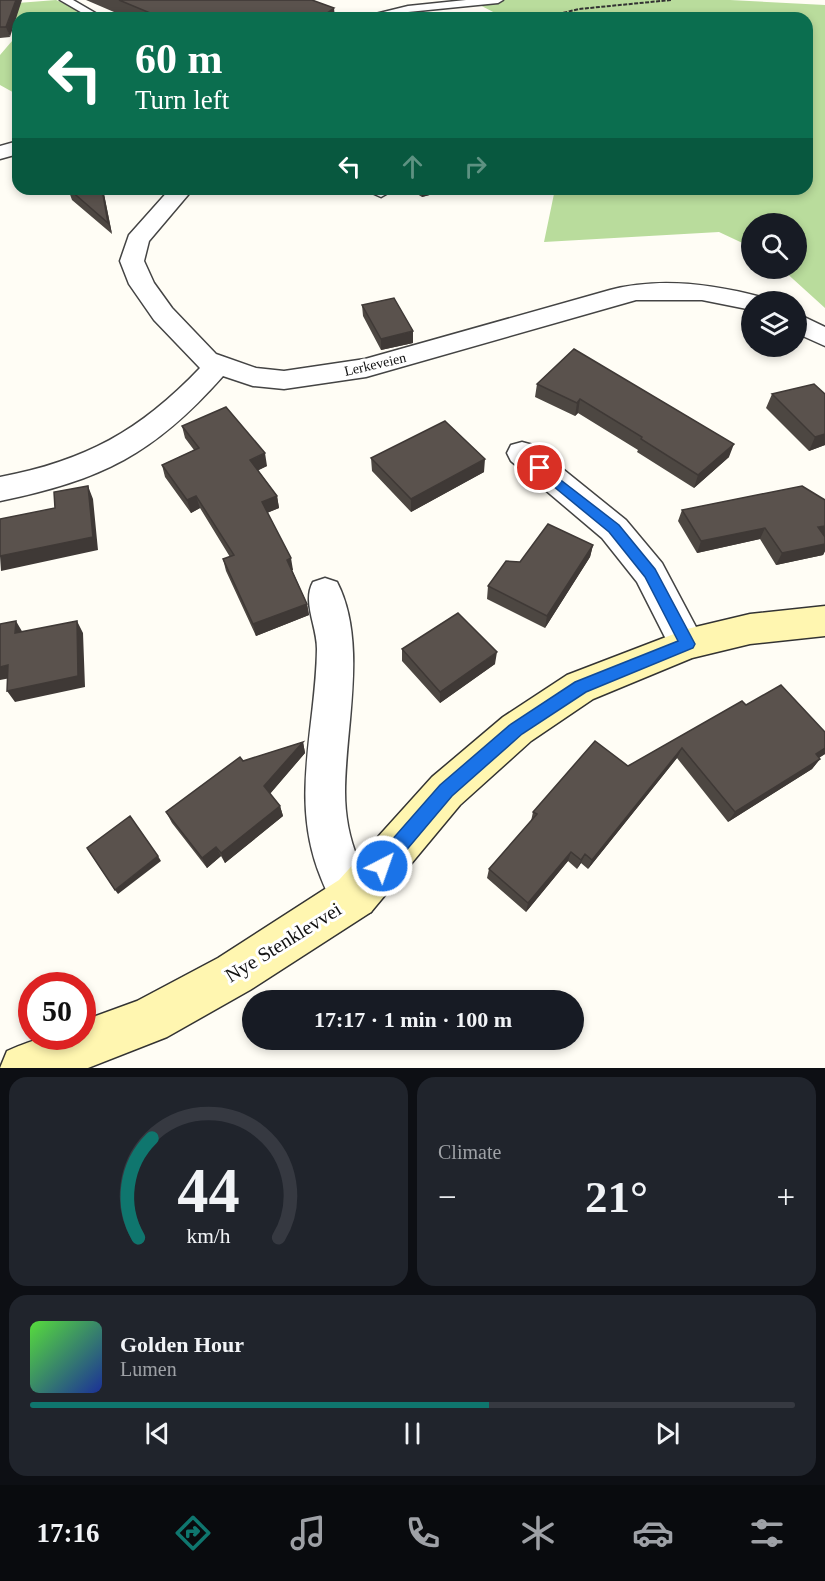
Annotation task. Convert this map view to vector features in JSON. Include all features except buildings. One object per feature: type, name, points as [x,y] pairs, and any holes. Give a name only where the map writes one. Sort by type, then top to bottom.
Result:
[{"type":"main road","name":"Nye Stenklevvei","points":[[24,1068],[150,1020],[234,974],[355,896],[446,790],[517,729],[580,687],[687,644],[750,629],[825,621]]},
{"type":"street","name":"Lerkeveien","points":[[177,195],[137,240],[132,261],[142,284],[163,314],[206,360],[253,377],[284,380],[366,368],[619,295],[649,290],[702,292],[741,300]]},
{"type":"street","points":[[807,327],[825,338]]},
{"type":"street","points":[[0,489],[39,482],[85,467],[132,443],[170,415],[218,365]]},
{"type":"street","points":[[522,453],[614,529],[650,573],[687,644]]},
{"type":"street","points":[[325,592],[335,647],[324,793],[327,828],[340,872],[355,896]]},
{"type":"lane","points":[[65,0],[88,12]]},
{"type":"lane","points":[[393,12],[498,0]]},
{"type":"path","points":[[567,12],[671,0]]},
{"type":"green space","points":[[56,0],[83,12],[12,12],[12,20],[5,4]]},
{"type":"green space","points":[[470,0],[730,0],[825,5],[825,308],[793,279],[807,279],[807,213],[741,213],[741,242],[719,232],[544,242],[554,195],[813,195],[813,12],[493,12]]},
{"type":"green space","points":[[12,41],[12,92],[0,85],[0,55]]},
{"type":"route","points":[[382,866],[446,790],[517,729],[580,687],[687,644],[650,573],[614,529],[540,468]]}]
